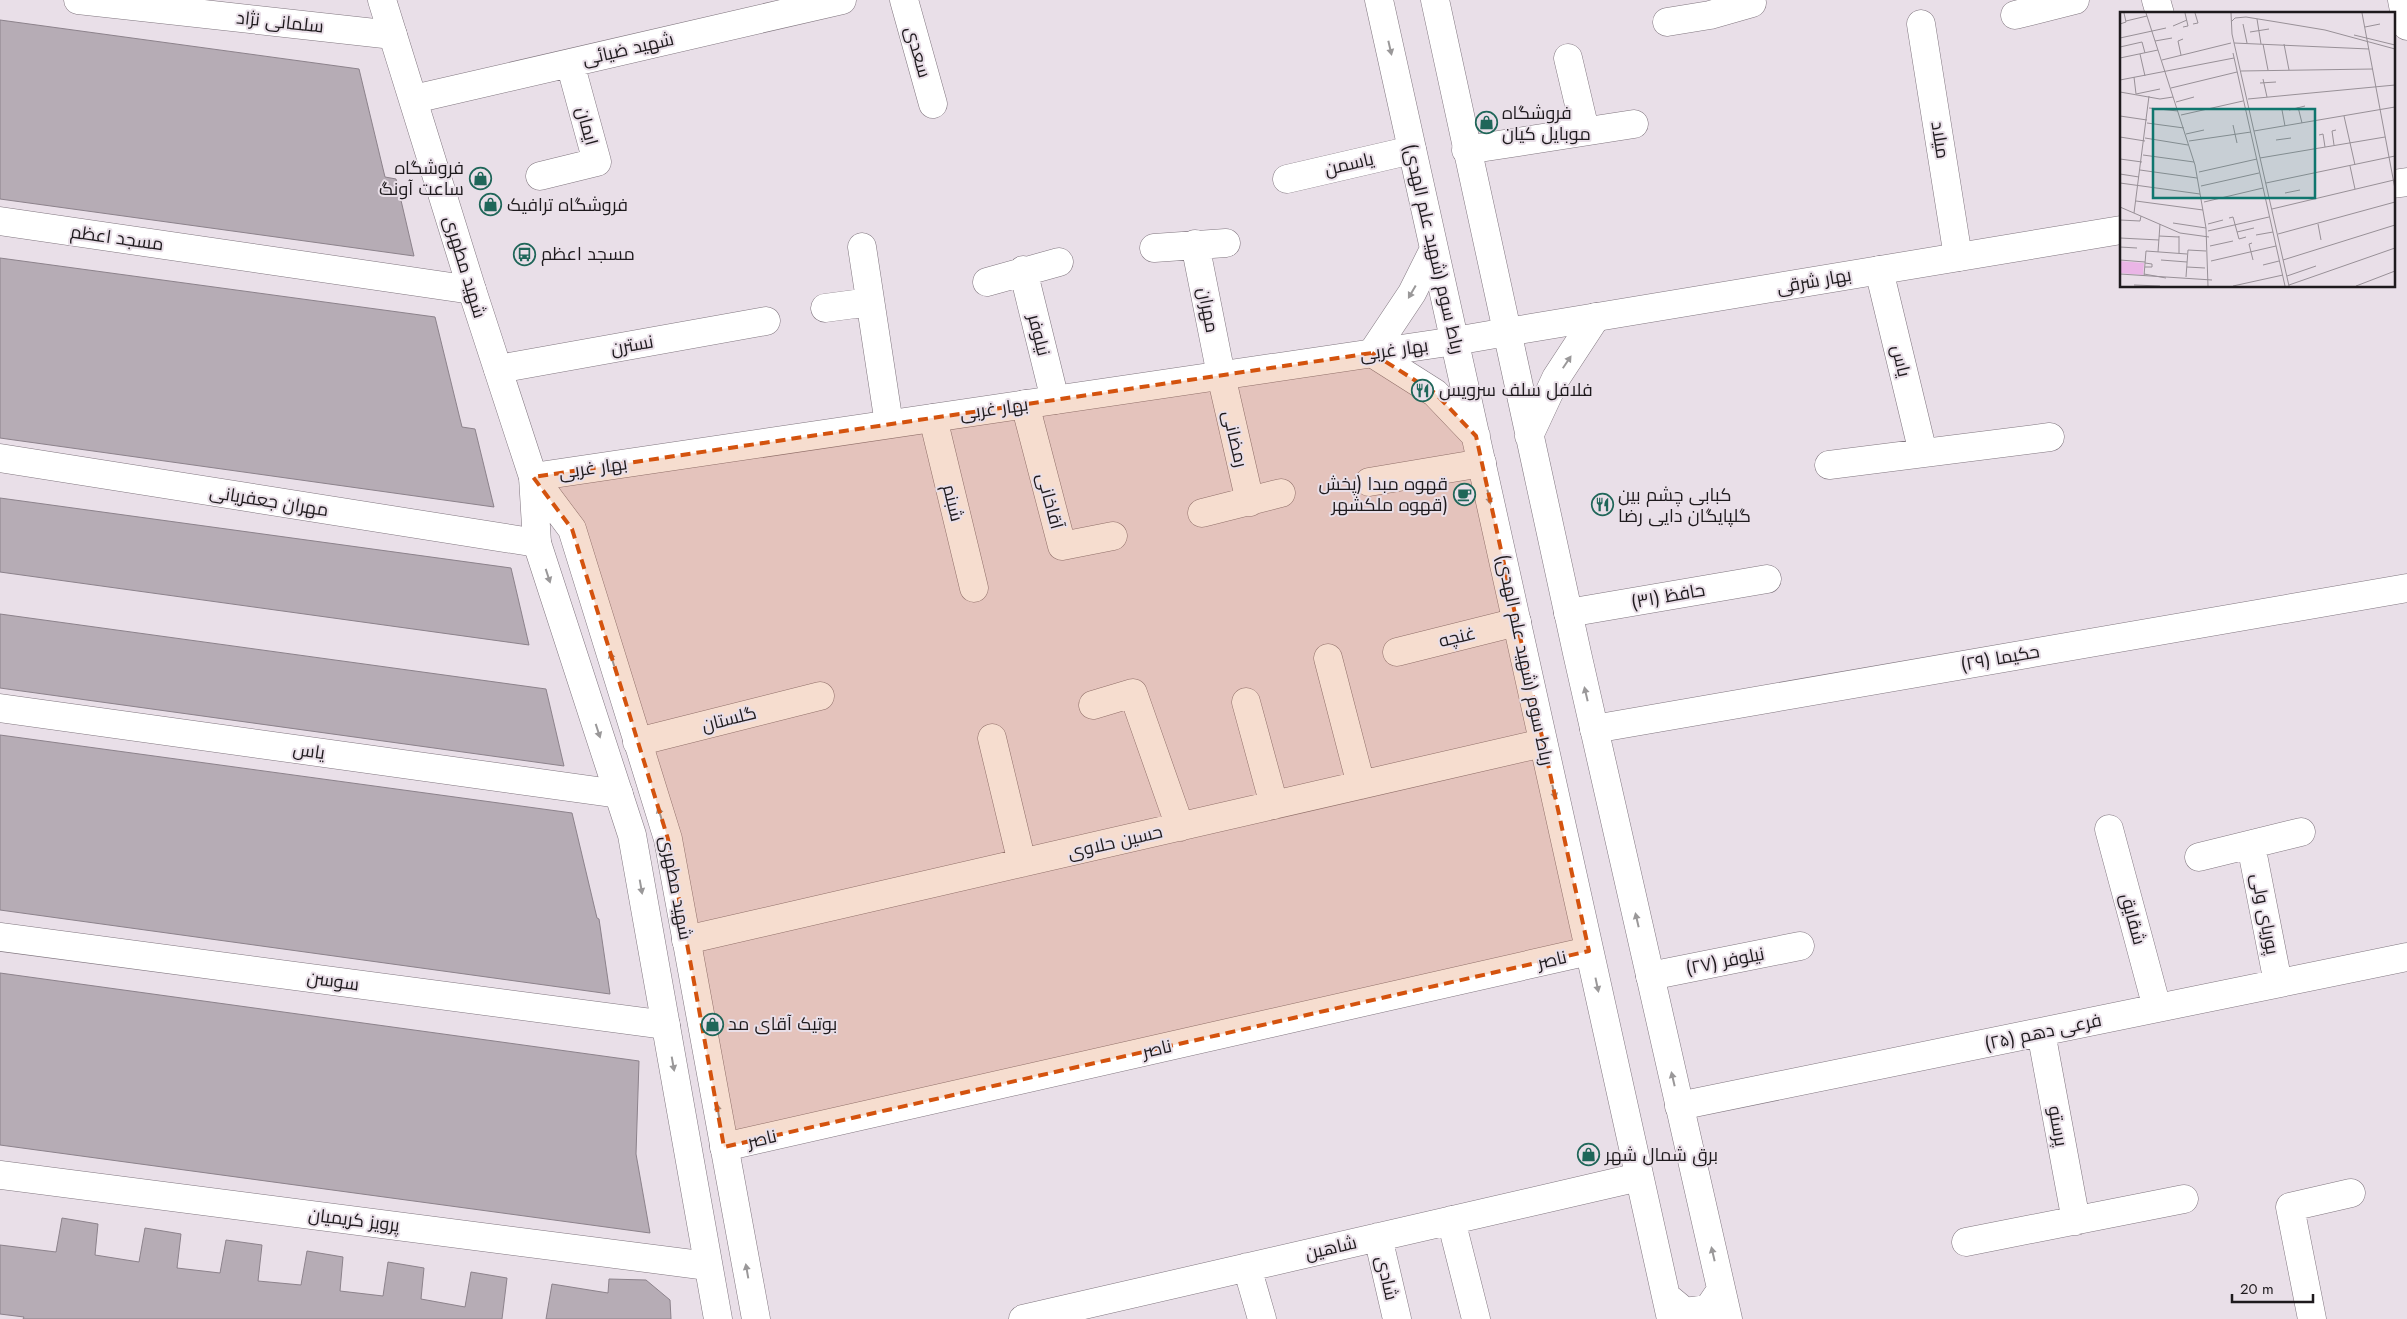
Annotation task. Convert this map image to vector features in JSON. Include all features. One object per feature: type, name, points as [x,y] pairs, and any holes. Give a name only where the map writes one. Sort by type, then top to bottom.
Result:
[{"type":"street","name":"سلمانی نژاد","points":[[78,0],[393,34]]},
{"type":"street","name":"شهید مطهری","points":[[382,0],[472,290],[533,477],[537,543],[632,835],[718,1319]]},
{"type":"street","name":"سعدی","points":[[904,0],[933,104]]},
{"type":"street","name":"رباط سوم (شهید علم الهدی)","points":[[1379,0],[1669,1308]]},
{"type":"street","points":[[1435,0],[1466,150],[1568,613],[1728,1319]]},
{"type":"street","points":[[2015,15],[2075,0]]},
{"type":"street","points":[[2402,0],[2407,26]]},
{"type":"street","name":"شهید ضیائی","points":[[414,99],[829,1]]},
{"type":"street","points":[[1667,22],[1708,8],[1752,3]]},
{"type":"street","name":"میلاد","points":[[1921,24],[1958,257]]},
{"type":"street","points":[[1568,58],[1585,130]]},
{"type":"street","name":"ایمان","points":[[540,176],[597,162],[570,62]]},
{"type":"street","points":[[1466,150],[1585,130],[1634,124]]},
{"type":"street","name":"یاسمن","points":[[1287,179],[1412,150]]},
{"type":"street","points":[[2394,184],[2407,182]]},
{"type":"street","name":"مسجد اعظم","points":[[0,221],[472,290]]},
{"type":"street","name":"بهار شرقی","points":[[1507,332],[2120,230]]},
{"type":"street","points":[[1154,248],[1226,243]]},
{"type":"street","name":"مهران","points":[[1194,244],[1220,375]]},
{"type":"street","points":[[862,247],[889,424]]},
{"type":"street","points":[[1434,249],[1412,293],[1372,353],[1435,393],[1476,436]]},
{"type":"street","points":[[987,282],[1024,270],[1059,262]]},
{"type":"street","name":"نیلوفر","points":[[1024,270],[1055,400]]},
{"type":"street","name":"یاس","points":[[1879,270],[1923,453]]},
{"type":"street","points":[[825,308],[870,302]]},
{"type":"street","points":[[1530,436],[1556,378],[1596,317]]},
{"type":"street","name":"نسترن","points":[[498,369],[766,322]]},
{"type":"street","name":"بهار غربی","points":[[533,477],[1507,332]]},
{"type":"street","name":"رمضانی","points":[[1220,375],[1250,502]]},
{"type":"street","name":"آقاخانی","points":[[1025,404],[1062,546],[1113,536]]},
{"type":"street","name":"شبنم","points":[[933,418],[974,588]]},
{"type":"street","points":[[1829,465],[2050,437]]},
{"type":"street","name":"مهران جعفریانی","points":[[0,458],[537,543]]},
{"type":"street","points":[[1369,482],[1482,463]]},
{"type":"street","name":"شهید مطهری","points":[[533,477],[572,529],[668,839],[756,1319]]},
{"type":"street","points":[[1202,512],[1250,502],[1281,493]]},
{"type":"street","name":"حافظ (۳۱)","points":[[1568,613],[1767,579]]},
{"type":"street","name":"حکیما (۲۹)","points":[[1594,729],[2407,588]]},
{"type":"street","name":"غنچه","points":[[1397,652],[1516,622]]},
{"type":"street","points":[[1328,658],[1361,785]]},
{"type":"street","points":[[1093,706],[1133,693],[1180,826]]},
{"type":"street","name":"گلستان","points":[[637,742],[820,696]]},
{"type":"street","points":[[1246,702],[1274,805]]},
{"type":"street","name":"یاس","points":[[0,708],[619,794]]},
{"type":"street","points":[[992,738],[1022,863]]},
{"type":"street","name":"حسین حلاوی","points":[[686,940],[1543,743]]},
{"type":"street","name":"شقایق","points":[[2109,829],[2157,1008]]},
{"type":"street","points":[[2199,857],[2301,832]]},
{"type":"street","name":"پوریای ولی","points":[[2251,845],[2278,983]]},
{"type":"street","name":"سوسن","points":[[0,937],[666,1025]]},
{"type":"street","name":"نیلوفر (۲۷)","points":[[1650,976],[1800,946]]},
{"type":"street","name":"ناصر","points":[[724,1147],[1590,951]]},
{"type":"street","name":"فرعی دهم (۲۵)","points":[[1679,1106],[2407,957]]},
{"type":"street","name":"پرستو","points":[[2041,1032],[2076,1220]]},
{"type":"street","name":"پرویز کریمیان","points":[[0,1175],[708,1266]]},
{"type":"street","name":"شاهین","points":[[1023,1319],[1089,1312],[1247,1267],[1639,1177]]},
{"type":"street","points":[[2312,1319],[2290,1206],[2351,1192]]},
{"type":"street","points":[[1966,1242],[2184,1199]]},
{"type":"street","points":[[1451,1220],[1476,1319]]},
{"type":"street","name":"شادی","points":[[1378,1237],[1397,1319]]},
{"type":"street","points":[[1247,1267],[1262,1319]]},
{"type":"street","points":[[1669,1308],[1684,1312],[1708,1309],[1721,1290]]},
{"type":"highlighted area","points":[[1372,353],[1435,393],[1476,436],[1589,951],[724,1147],[668,839],[572,529],[533,477]]},
{"type":"building","points":[[0,20],[359,69],[385,177],[396,179],[414,256],[0,199]]},
{"type":"building","points":[[0,258],[435,317],[462,427],[475,429],[494,507],[0,438]]},
{"type":"building","points":[[0,498],[511,568],[529,645],[0,572]]},
{"type":"building","points":[[0,614],[546,689],[564,766],[0,688]]},
{"type":"building","points":[[0,735],[572,813],[597,918],[599,919],[610,994],[0,910]]},
{"type":"building","points":[[0,973],[639,1061],[636,1154],[650,1233],[0,1145]]},
{"type":"building","points":[[62,1218],[98,1224],[95,1255],[139,1262],[145,1228],[181,1234],[177,1268],[220,1273],[226,1240],[262,1245],[258,1281],[301,1285],[307,1251],[343,1257],[340,1291],[383,1296],[388,1262],[424,1268],[421,1299],[465,1307],[471,1272],[507,1278],[502,1319],[23,1319],[24,1317],[0,1314],[0,1245],[56,1252]]},
{"type":"building","points":[[609,1279],[646,1280],[670,1300],[671,1319],[546,1319],[552,1284],[608,1293]]},
{"type":"place","name":"فروشگاه موبایل کیان","points":[[1486,123]]},
{"type":"place","name":"فروشگاه ساعت آونگ","points":[[480,178]]},
{"type":"place","name":"فروشگاه ترافیک","points":[[491,205]]},
{"type":"place","name":"مسجد اعظم","points":[[525,254]]},
{"type":"place","name":"فلافل سلف سرویس","points":[[1423,390]]},
{"type":"place","name":"قهوه مبدا (پخش قهوه ملکشهر)","points":[[1464,494]]},
{"type":"place","name":"کبابی چشم بین گلپایگان دایی رضا","points":[[1602,505]]},
{"type":"place","name":"بوتیک آقای مد","points":[[712,1024]]},
{"type":"place","name":"برق شمال شهر","points":[[1589,1155]]}]
